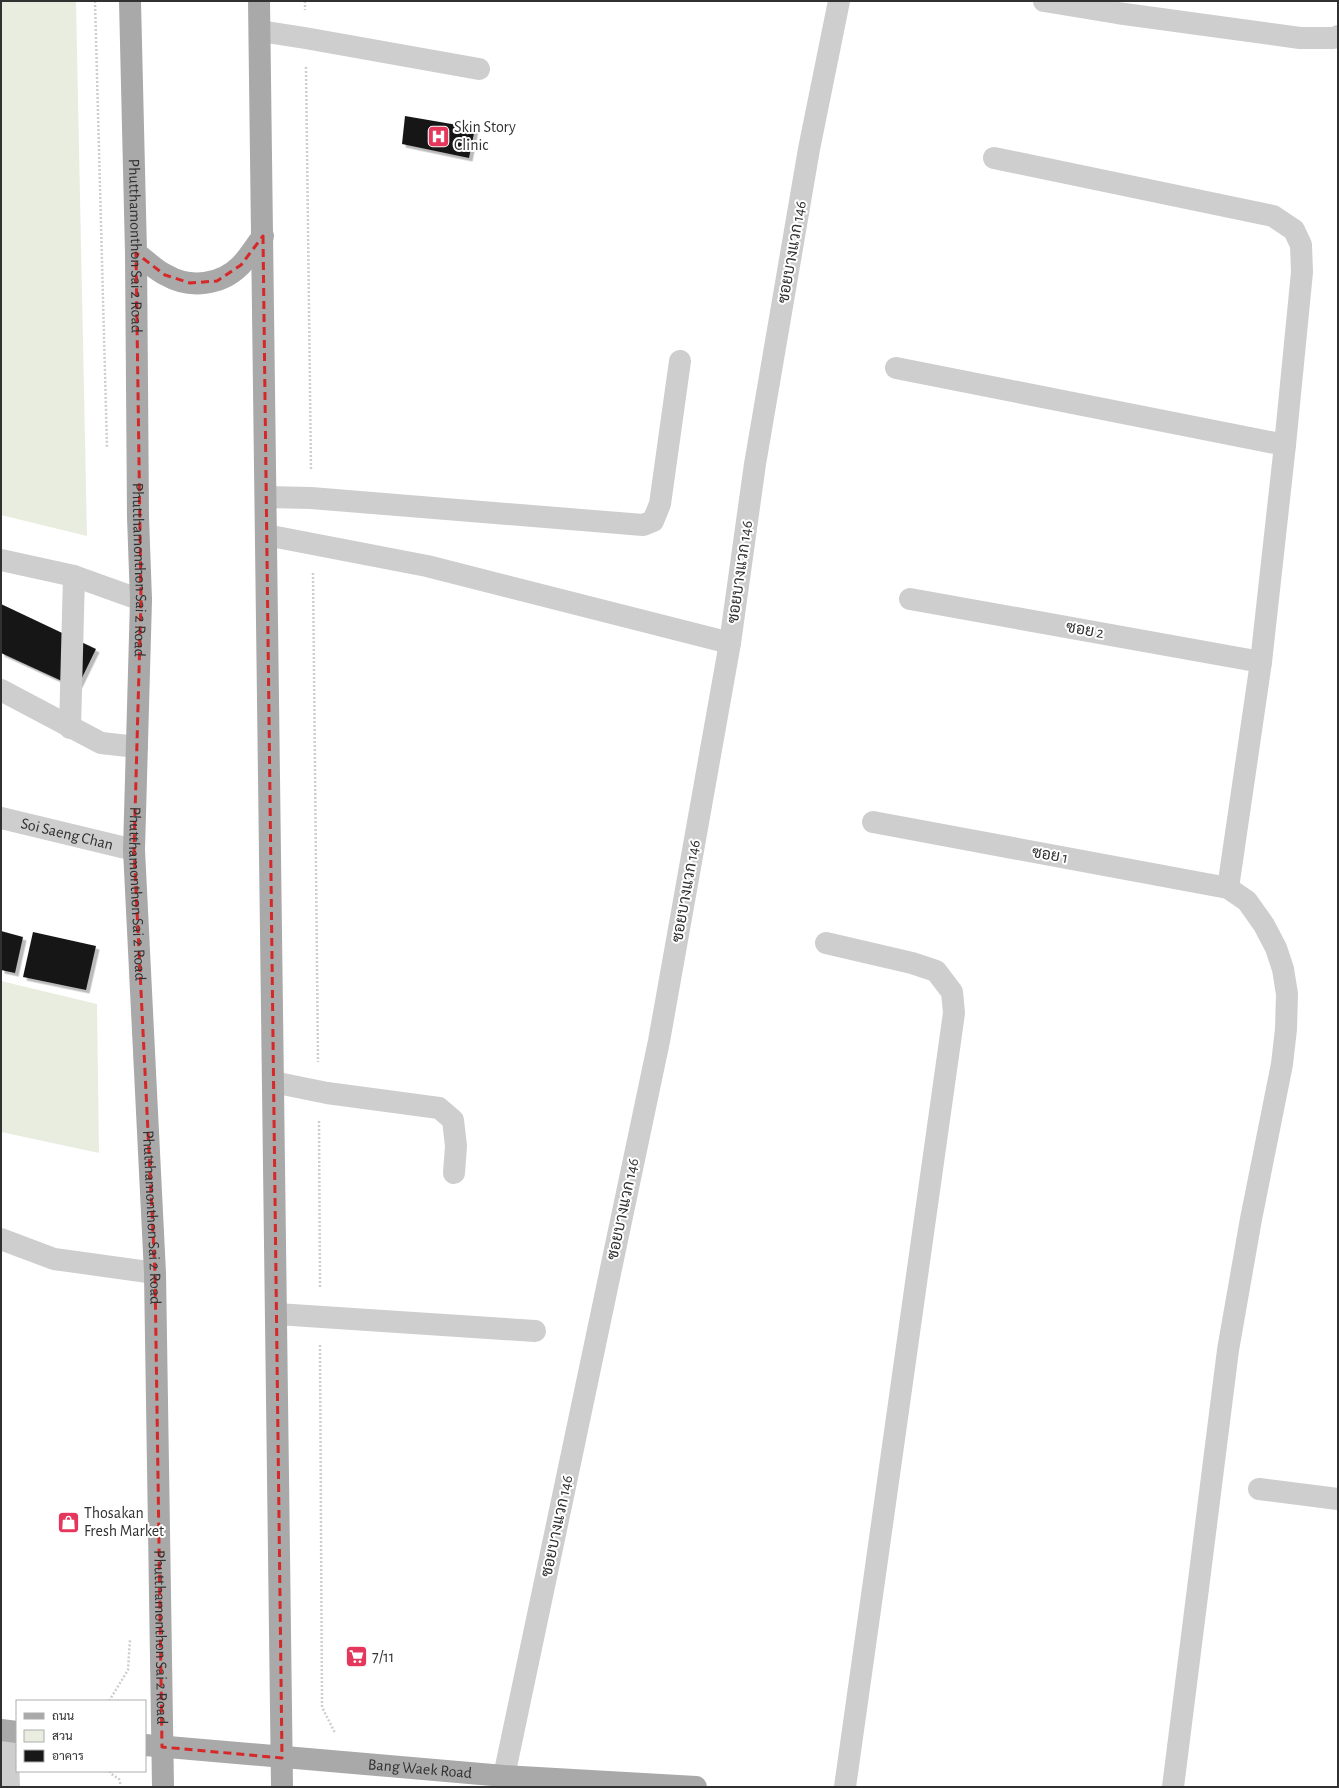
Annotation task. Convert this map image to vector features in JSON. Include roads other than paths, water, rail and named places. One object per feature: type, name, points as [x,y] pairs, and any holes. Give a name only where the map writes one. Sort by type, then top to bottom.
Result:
[{"type":"main road","name":"Phutthamonthon Sai 2 Road","points":[[130,1],[136,253],[138,517],[141,600],[134,850],[155,1273],[154,1746],[163,1787]]},
{"type":"main road","points":[[259,1],[282,1787]]},
{"type":"main road","points":[[136,253],[165,275],[179,281],[204,283],[217,281],[233,272],[241,265],[263,236]]},
{"type":"main road","name":"Bang Waek Road","points":[[154,1746],[504,1776],[548,1783],[696,1787]]},
{"type":"street","name":"ซอยบางแวก 146","points":[[504,1776],[660,1041],[730,643],[756,464],[808,156],[839,1]]},
{"type":"street","points":[[1044,1],[1117,13],[1300,38],[1334,38],[1338,36]]},
{"type":"street","points":[[260,31],[479,69]]},
{"type":"street","points":[[994,158],[1273,216],[1294,230],[1301,245],[1302,272],[1261,662],[1228,888],[1247,901],[1264,925],[1276,948],[1283,969],[1287,994],[1286,1029],[1282,1064],[1251,1220],[1228,1350],[1173,1787]]},
{"type":"street","points":[[266,497],[311,498],[643,526],[653,521],[660,504],[680,361]]},
{"type":"street","points":[[896,368],[1285,444]]},
{"type":"street","points":[[266,535],[427,566],[730,643]]},
{"type":"street","points":[[1,560],[74,576],[141,600]]},
{"type":"street","points":[[70,728],[74,576]]},
{"type":"street","name":"ซอย 2","points":[[910,599],[1261,662]]},
{"type":"street","points":[[1,690],[101,744],[137,747]]},
{"type":"street","name":"Soi Saeng Chan","points":[[1,818],[134,850]]},
{"type":"street","name":"ซอย 1","points":[[873,822],[1228,888]]},
{"type":"street","points":[[826,943],[912,963],[936,971],[952,992],[954,1013],[845,1787]]},
{"type":"street","points":[[273,1082],[318,1092],[439,1108],[453,1120],[456,1146],[454,1172]]},
{"type":"street","points":[[1,1239],[54,1259],[155,1273]]},
{"type":"street","points":[[277,1314],[535,1331]]},
{"type":"street","points":[[1259,1489],[1338,1499]]},
{"type":"street","points":[[9,1787],[8,1757],[10,1731]]},
{"type":"place","name":"Skin Story Clinic","points":[[438,136]]},
{"type":"place","name":"Thosakan Fresh Market","points":[[68,1522]]},
{"type":"place","name":"7/11","points":[[357,1657]]}]
